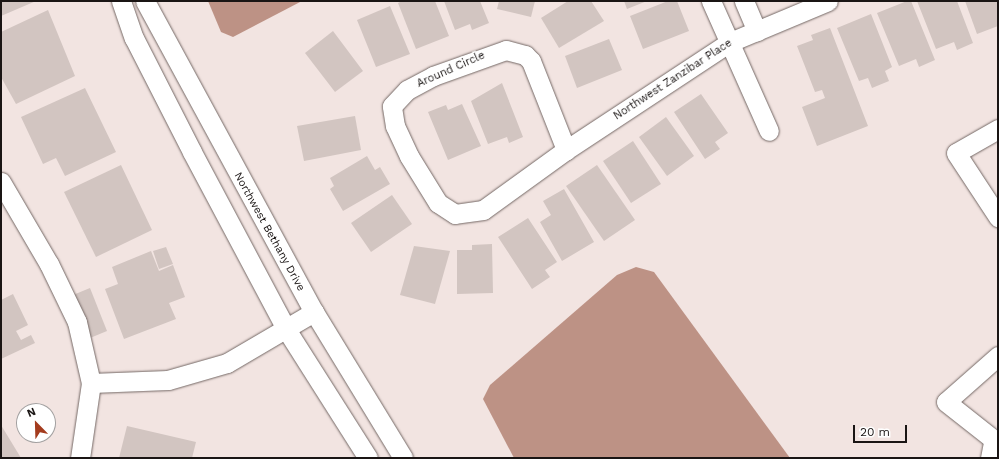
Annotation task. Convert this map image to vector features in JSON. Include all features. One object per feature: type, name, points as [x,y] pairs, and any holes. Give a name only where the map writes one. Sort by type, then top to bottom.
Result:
[{"type":"street","points":[[121,1],[134,38],[188,146],[286,329],[368,458]]},
{"type":"street","name":"Northwest Bethany Drive","points":[[145,1],[314,312],[402,458]]},
{"type":"street","points":[[711,1],[769,131]]},
{"type":"street","points":[[744,1],[757,31]]},
{"type":"street","name":"Northwest Zanzibar Place","points":[[566,150],[730,42],[828,1]]},
{"type":"street","name":"Around Circle","points":[[493,52],[517,52],[531,61],[540,79],[566,150],[483,210],[455,214],[438,203],[409,156],[395,126],[392,106],[407,90],[433,76],[493,52]]},
{"type":"street","points":[[998,129],[956,153],[998,218]]},
{"type":"street","points":[[1,182],[7,205],[49,264],[77,322],[91,383],[80,458]]},
{"type":"street","points":[[91,383],[168,380],[227,363],[314,312]]},
{"type":"street","points":[[994,448],[946,402],[998,356]]},
{"type":"shaded area","points":[[208,1],[302,1],[233,37],[221,32]]},
{"type":"shaded area","points":[[636,267],[654,272],[790,458],[514,458],[483,399],[490,385],[617,275]]},
{"type":"building","points":[[1,1],[36,1],[1,16]]},
{"type":"building","points":[[402,1],[435,1],[449,36],[416,49],[398,3]]},
{"type":"building","points":[[444,1],[480,1],[489,23],[472,30],[470,24],[455,30]]},
{"type":"building","points":[[499,1],[535,1],[531,17],[497,9]]},
{"type":"building","points":[[568,1],[591,1],[604,21],[559,48],[541,18]]},
{"type":"building","points":[[624,1],[647,1],[627,9]]},
{"type":"building","points":[[668,1],[677,1],[689,31],[643,49],[630,16]]},
{"type":"building","points":[[907,1],[911,1],[935,60],[919,67],[916,59],[899,66],[877,13]]},
{"type":"building","points":[[917,1],[957,1],[973,43],[957,50],[954,42],[936,49]]},
{"type":"building","points":[[965,1],[998,1],[998,26],[977,34]]},
{"type":"building","points":[[390,6],[410,54],[376,67],[357,20]]},
{"type":"building","points":[[48,10],[75,76],[16,104],[1,77],[1,32]]},
{"type":"building","points":[[871,14],[892,67],[885,71],[889,81],[872,88],[868,78],[859,81],[837,28]]},
{"type":"building","points":[[830,28],[868,126],[817,146],[802,107],[825,98],[822,90],[815,92],[797,46],[813,40],[811,35]]},
{"type":"building","points":[[333,31],[363,71],[335,92],[305,53]]},
{"type":"building","points":[[609,39],[622,70],[577,88],[565,56]]},
{"type":"building","points":[[502,83],[523,137],[509,143],[507,137],[488,144],[471,101]]},
{"type":"building","points":[[85,88],[116,152],[65,176],[56,158],[43,164],[21,117]]},
{"type":"building","points":[[701,94],[728,133],[715,142],[720,149],[705,159],[674,112]]},
{"type":"building","points":[[462,104],[481,146],[448,160],[428,112],[446,105],[448,110]]},
{"type":"building","points":[[355,116],[361,150],[304,161],[297,126]]},
{"type":"building","points":[[666,117],[694,156],[667,176],[639,137]]},
{"type":"building","points":[[633,141],[661,184],[631,203],[603,161]]},
{"type":"building","points":[[367,156],[375,170],[380,167],[390,184],[343,211],[330,189],[334,186],[330,178]]},
{"type":"building","points":[[121,165],[152,230],[96,257],[64,192]]},
{"type":"building","points":[[597,165],[635,220],[604,241],[566,186]]},
{"type":"building","points":[[564,189],[594,242],[562,261],[540,222],[551,215],[543,201]]},
{"type":"building","points":[[392,195],[412,224],[371,252],[351,223]]},
{"type":"building","points":[[528,218],[557,262],[545,270],[550,277],[532,289],[498,237]]},
{"type":"building","points":[[492,244],[493,293],[457,294],[457,250],[472,250],[472,245]]},
{"type":"building","points":[[414,246],[450,251],[435,304],[400,295]]},
{"type":"building","points":[[166,247],[173,264],[159,269],[153,251]]},
{"type":"building","points":[[151,251],[159,271],[173,265],[185,297],[169,303],[176,319],[124,339],[105,289],[118,284],[112,267]]},
{"type":"building","points":[[90,288],[107,331],[90,338],[73,295]]},
{"type":"building","points":[[13,294],[28,325],[16,331],[21,340],[31,335],[35,343],[1,359],[1,300]]},
{"type":"building","points":[[1,425],[21,458],[1,458]]},
{"type":"building","points":[[127,426],[196,442],[192,458],[119,458]]}]
